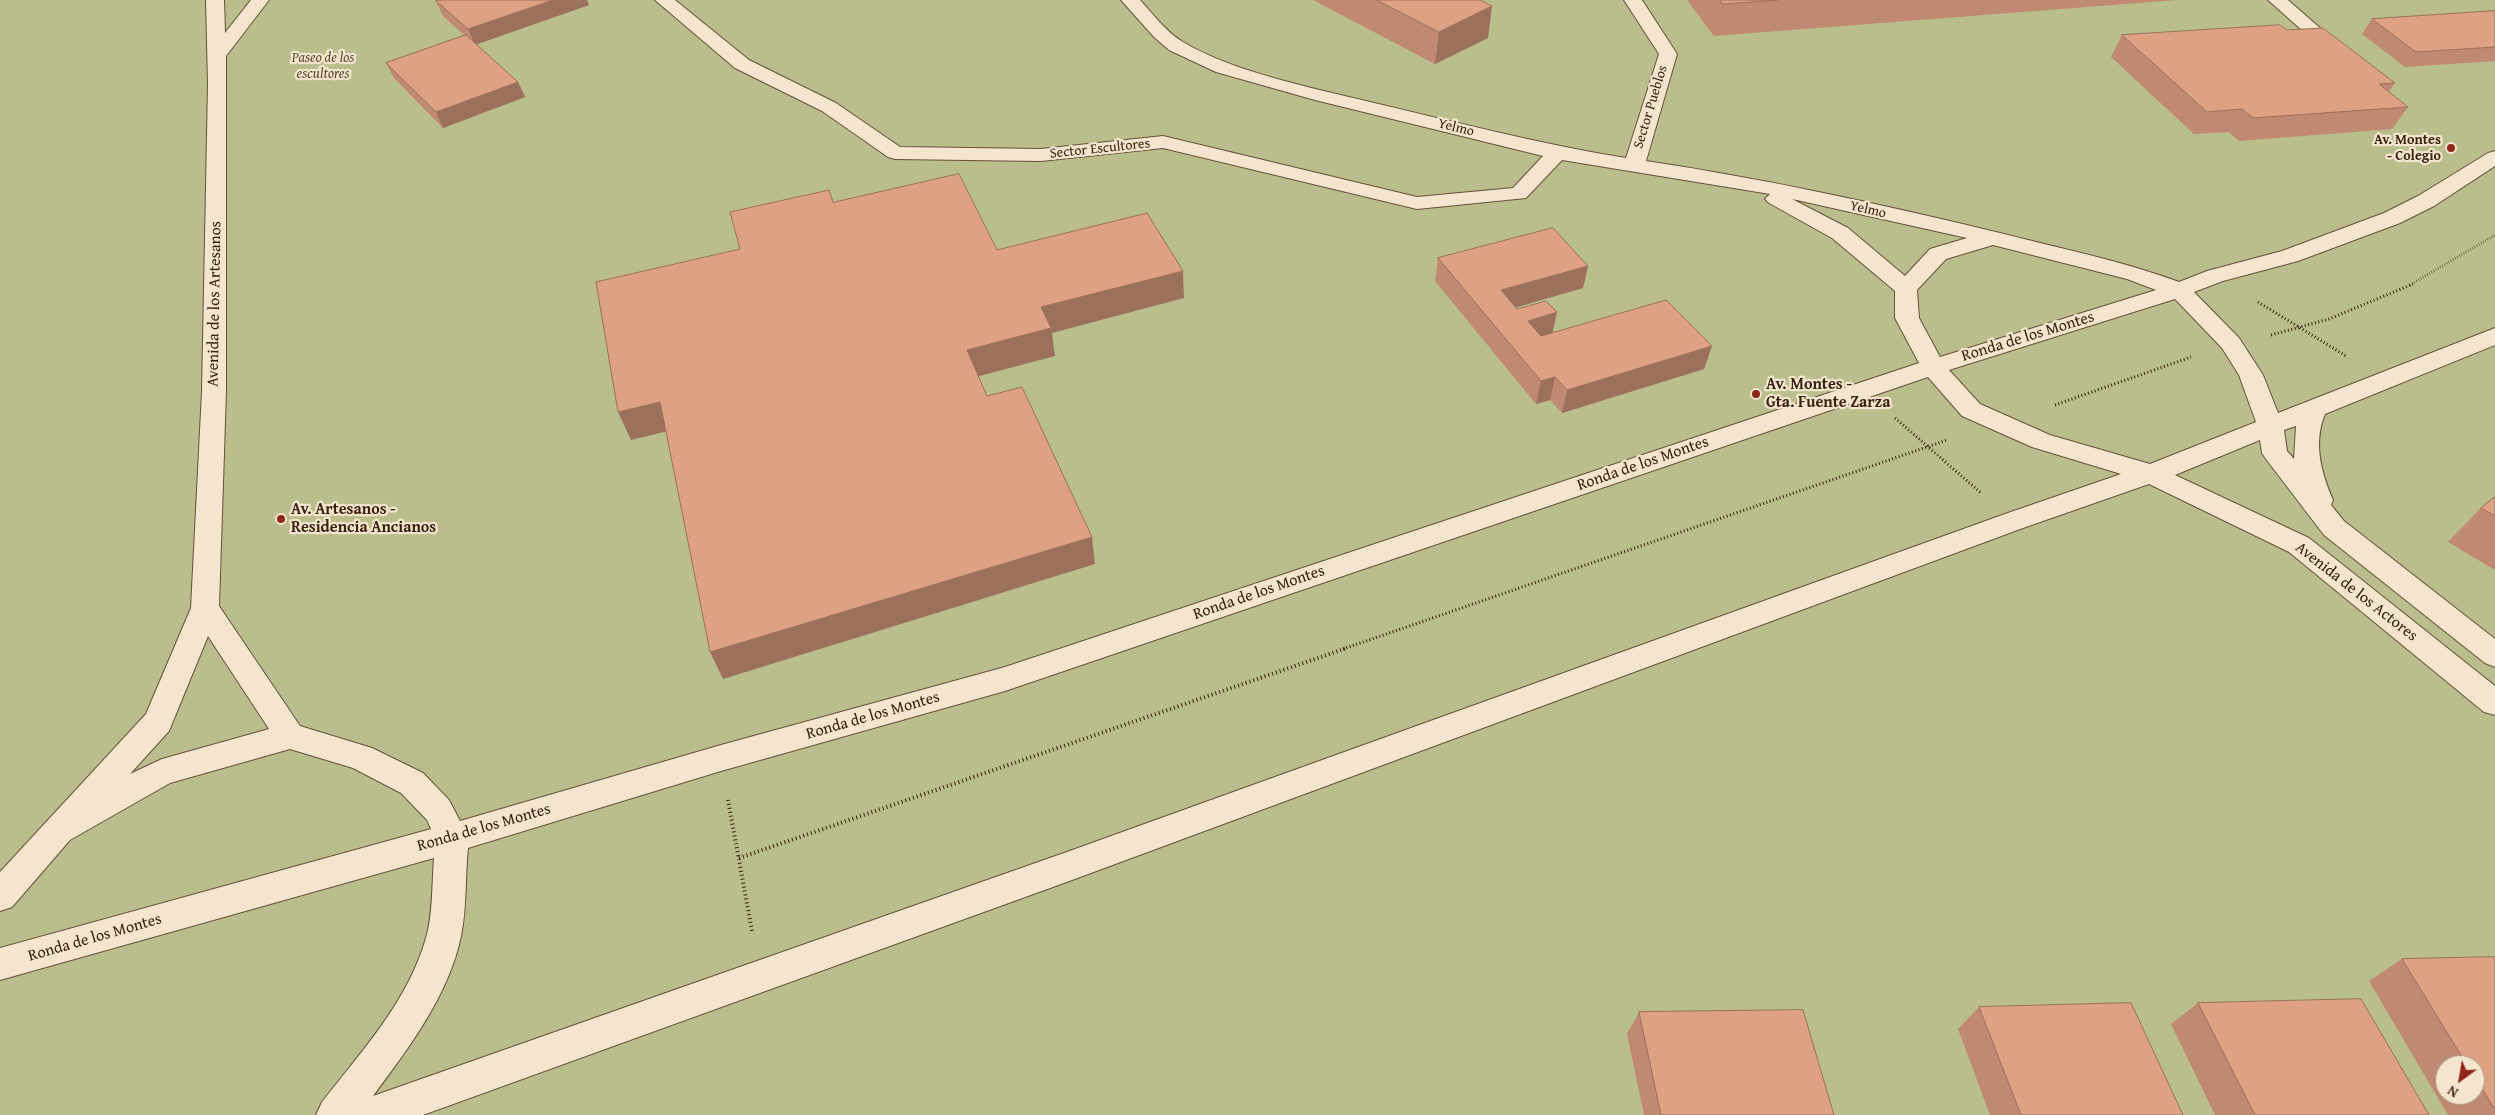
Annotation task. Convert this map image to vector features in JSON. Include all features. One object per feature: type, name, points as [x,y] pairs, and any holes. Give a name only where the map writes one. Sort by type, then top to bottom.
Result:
[{"type":"street","name":"Avenida de los Artesanos","points":[[0,896],[158,722],[205,608],[214,391],[215,0]]},
{"type":"street","points":[[216,58],[260,0]]},
{"type":"street","name":"Sector Escultores","points":[[664,0],[742,64],[829,108],[895,153],[1041,155],[1163,142],[1417,203],[1519,194],[1557,153]]},
{"type":"street","name":"Yelmo","points":[[1130,0],[1160,33],[1176,46],[1223,68],[1322,96],[1557,153],[1744,182],[1992,238],[2022,243],[2135,274],[2179,290]]},
{"type":"street","name":"Sector Pueblos","points":[[1633,0],[1668,54],[1634,165]]},
{"type":"street","points":[[2277,0],[2328,42]]},
{"type":"street","name":"Ronda de los Montes","points":[[0,964],[452,838],[721,758],[1005,679],[1863,390],[2179,290],[2215,276],[2290,256],[2392,218],[2426,201],[2495,158]]},
{"type":"street","name":"Yelmo","points":[[1744,182],[1840,233],[1906,289]]},
{"type":"street","points":[[1906,289],[1938,254],[1992,238]]},
{"type":"street","name":"Avenida de los Actores","points":[[1906,289],[1907,318],[1933,367],[1971,410],[2041,441],[2151,474],[2299,545],[2495,703]]},
{"type":"street","points":[[2179,290],[2231,343],[2250,375],[2271,427],[2275,453],[2334,528],[2495,655]]},
{"type":"street","points":[[371,1115],[761,976],[2014,521],[2151,474],[2495,336]]},
{"type":"street","points":[[2315,409],[2307,431],[2310,478],[2334,528]]},
{"type":"street","points":[[205,608],[290,736]]},
{"type":"street","points":[[59,830],[162,772],[290,736],[361,758],[412,783],[438,810],[452,838],[444,936],[429,979],[402,1028],[336,1115]]},
{"type":"path","points":[[739,858],[1927,446],[2001,424],[2231,343],[2303,329],[2419,282],[2495,235]]},
{"type":"path","points":[[2215,276],[2385,380]]},
{"type":"path","points":[[1863,390],[2014,521]]},
{"type":"path","points":[[721,758],[761,976]]},
{"type":"green space","name":"Paseo de los escultores","points":[[0,0],[2495,0],[2495,1115],[0,1115]]},
{"type":"building","points":[[553,0],[468,29],[436,1]]},
{"type":"building","points":[[1377,0],[1480,0],[1492,6],[1439,32]]},
{"type":"building","points":[[1720,0],[1778,0],[1723,4]]},
{"type":"building","points":[[2495,11],[2495,47],[2416,52],[2372,19]]},
{"type":"building","points":[[2280,25],[2287,30],[2323,28],[2395,83],[2379,84],[2408,107],[2253,118],[2242,109],[2207,112],[2122,35]]},
{"type":"building","points":[[466,35],[518,82],[436,112],[386,63]]},
{"type":"building","points":[[959,174],[997,250],[1147,213],[1183,271],[1041,307],[1051,328],[967,350],[987,396],[1022,387],[1092,537],[710,652],[660,402],[618,412],[596,282],[740,249],[730,212],[829,190],[833,202]]},
{"type":"building","points":[[1553,228],[1588,266],[1501,290],[1517,309],[1546,301],[1557,312],[1528,321],[1541,336],[1666,300],[1712,346],[1567,390],[1555,377],[1541,381],[1438,258]]},
{"type":"building","points":[[2495,497],[2495,516],[2481,508]]},
{"type":"building","points":[[2495,957],[2495,1110],[2485,1094],[2485,1055],[2461,1055],[2402,959]]},
{"type":"building","points":[[2361,999],[2429,1115],[2255,1115],[2198,1003]]},
{"type":"building","points":[[2131,1003],[2183,1115],[2021,1115],[1979,1007]]},
{"type":"building","points":[[1803,1010],[1834,1115],[1661,1115],[1639,1012]]},
{"type":"place","name":"Av. Montes - Colegio","points":[[2451,148]]},
{"type":"place","name":"Av. Montes - Gta. Fuente Zarza","points":[[1756,394]]},
{"type":"place","name":"Av. Artesanos - Residencia Ancianos","points":[[281,519]]}]
